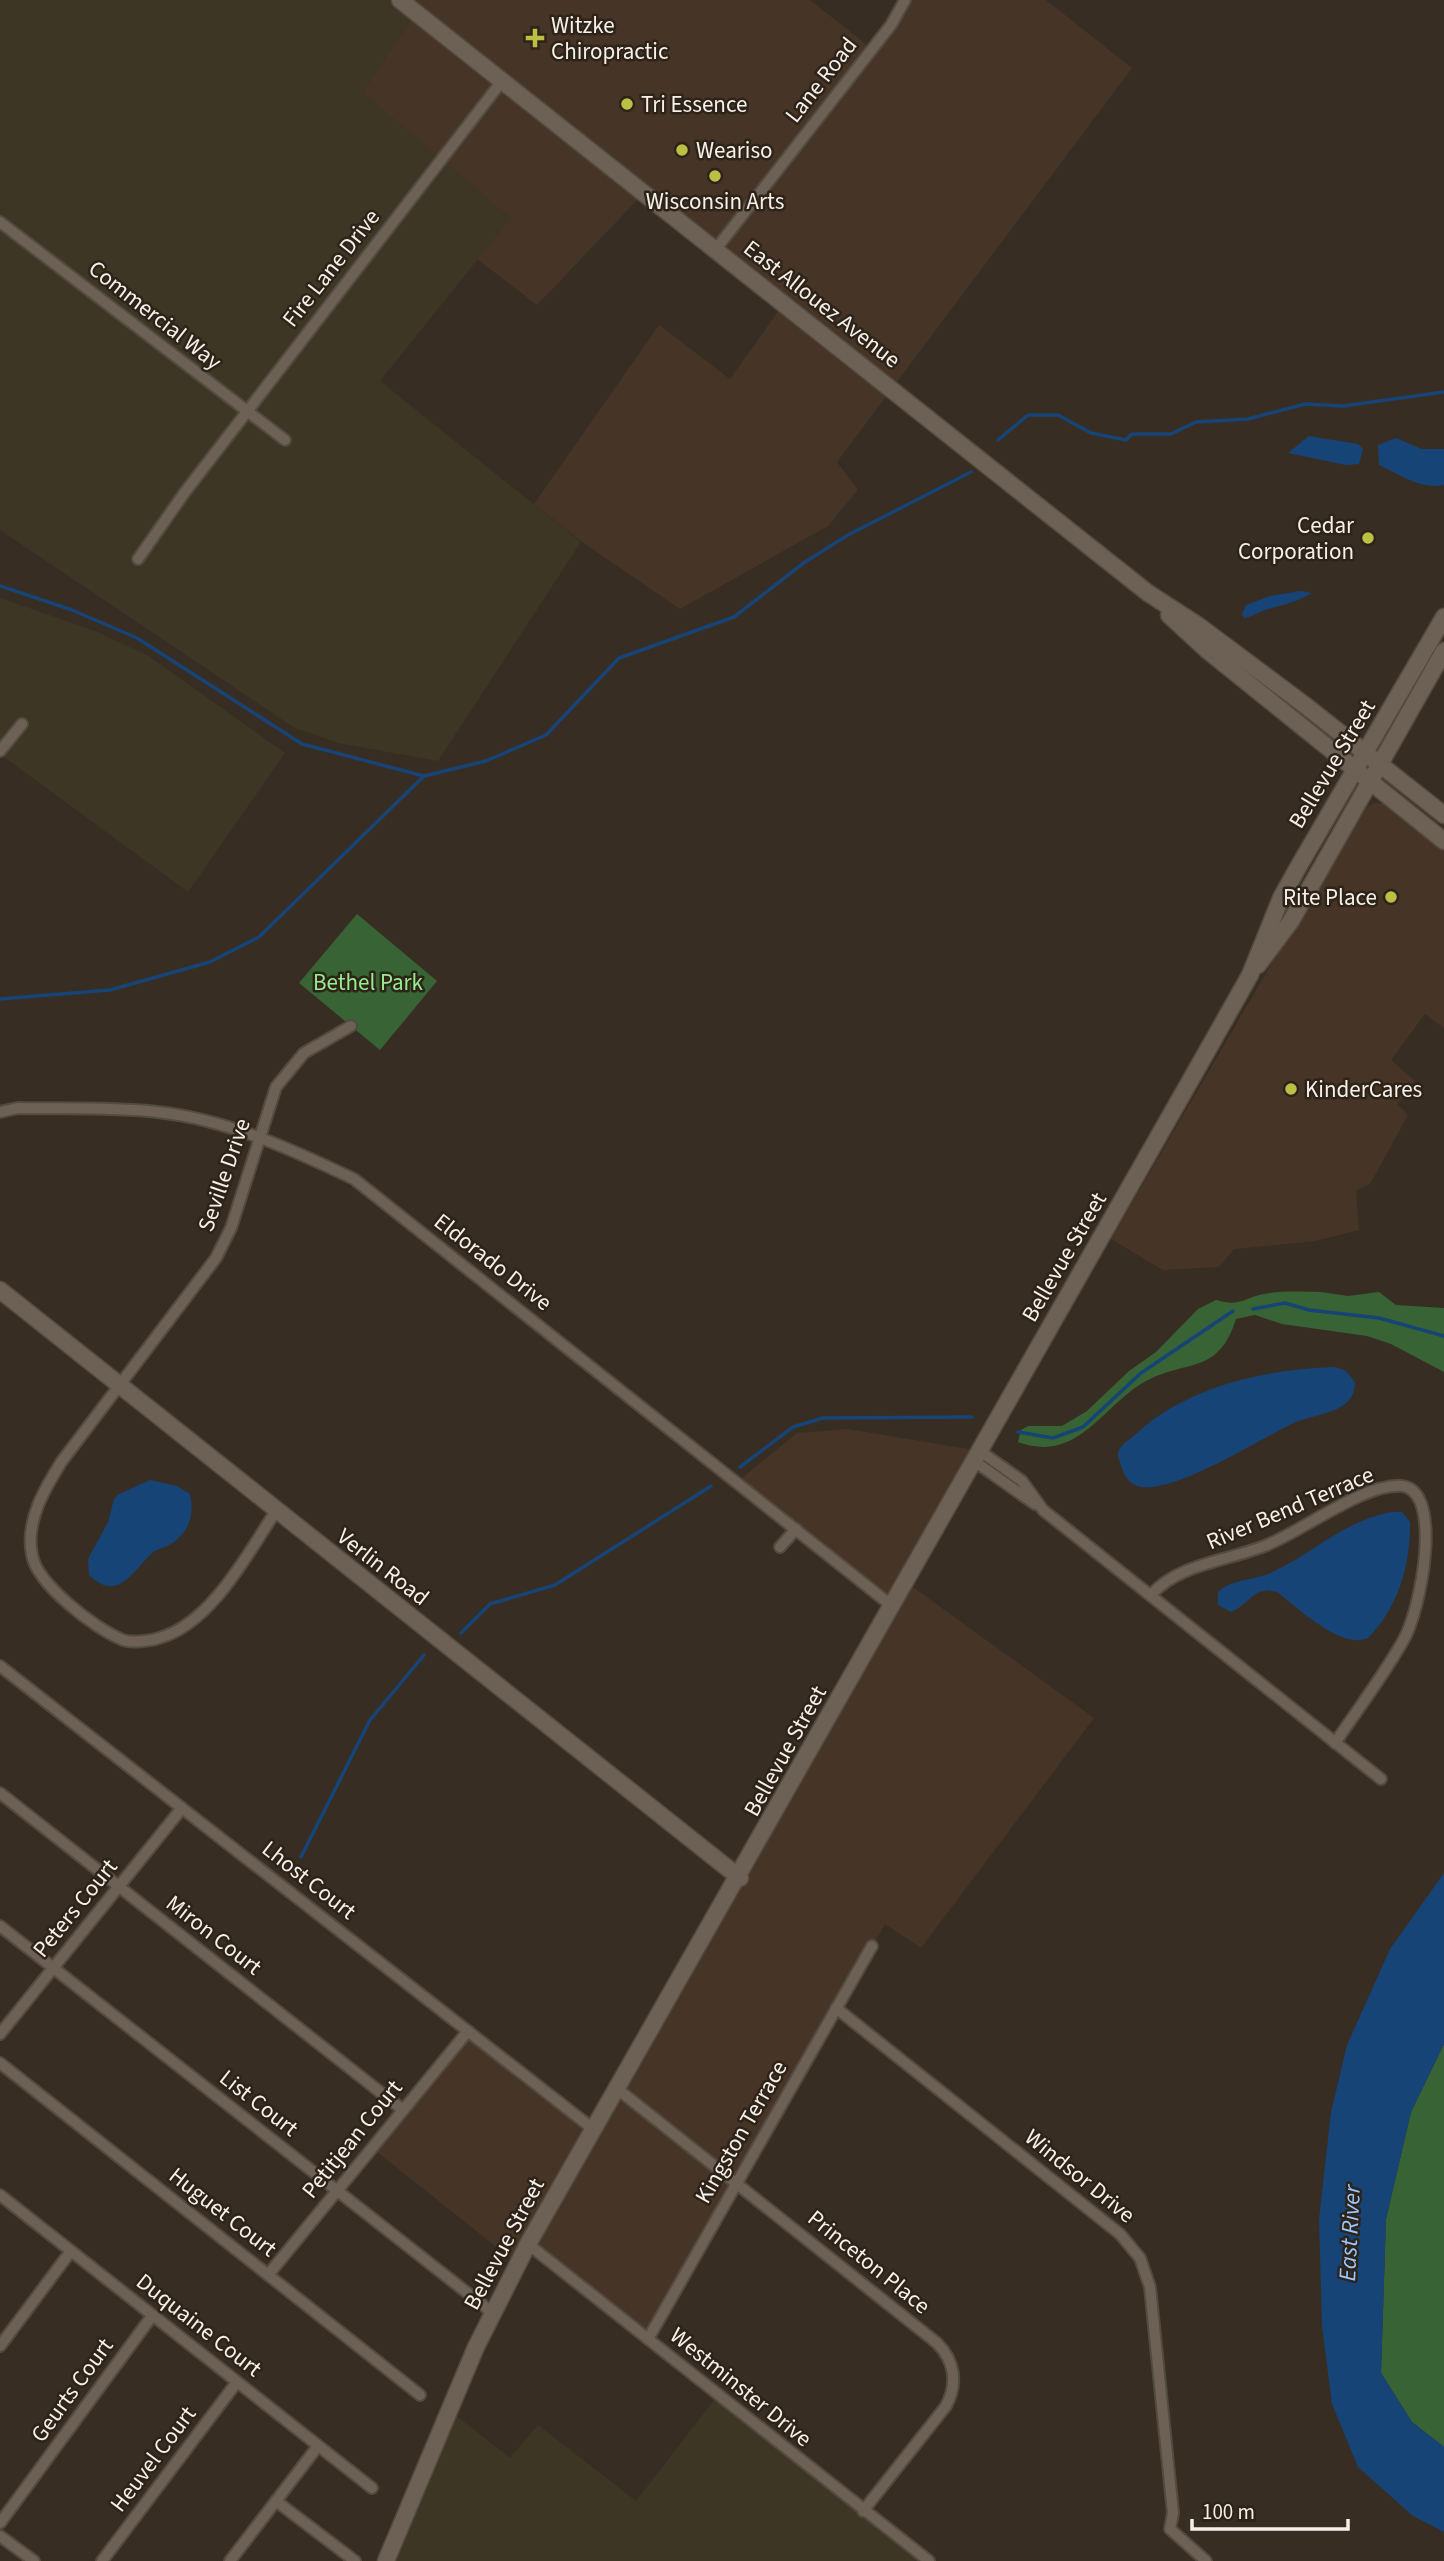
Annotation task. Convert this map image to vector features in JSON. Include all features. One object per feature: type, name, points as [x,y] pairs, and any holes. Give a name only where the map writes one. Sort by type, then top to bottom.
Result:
[{"type":"street","name":"East Allouez Avenue","points":[[400,0],[1148,593],[1199,626],[1366,752],[1444,815]]},
{"type":"street","name":"Lane Road","points":[[716,249],[885,33],[905,0]]},
{"type":"street","name":"Fire Lane Drive","points":[[138,559],[246,412],[502,80]]},
{"type":"street","name":"Commercial Way","points":[[0,222],[285,440]]},
{"type":"street","name":"East Allouez Avenue","points":[[1148,593],[1206,650],[1444,841]]},
{"type":"street","name":"Bellevue Street","points":[[386,2561],[476,2347],[528,2244],[615,2087],[740,1878],[1250,975],[1282,898],[1444,617]]},
{"type":"street","name":"Bellevue Street","points":[[1250,975],[1291,921],[1444,651]]},
{"type":"street","points":[[0,751],[22,724]]},
{"type":"street","name":"Seville Drive","points":[[118,1384],[216,1258],[232,1228],[276,1087],[304,1053],[351,1026]]},
{"type":"street","name":"Eldorado Drive","points":[[0,1112],[18,1108],[159,1112],[259,1138],[300,1153],[354,1180],[892,1606]]},
{"type":"street","name":"Verlin Road","points":[[0,1290],[740,1878]]},
{"type":"street","points":[[118,1384],[41,1496],[31,1534],[32,1555],[40,1576],[73,1606],[125,1641],[160,1638],[191,1620],[219,1596],[276,1511]]},
{"type":"street","points":[[977,1456],[1022,1481],[1043,1510],[1152,1594],[1381,1779]]},
{"type":"street","name":"River Bend Terrace","points":[[1152,1594],[1168,1580],[1268,1545],[1353,1500],[1382,1489],[1402,1486],[1418,1490],[1430,1501],[1437,1515]]},
{"type":"street","points":[[780,1547],[796,1529]]},
{"type":"street","points":[[1335,1742],[1411,1626],[1426,1588],[1438,1530]]},
{"type":"street","name":"Lhost Court","points":[[0,1666],[592,2128]]},
{"type":"street","name":"Miron Court","points":[[0,1793],[403,2110]]},
{"type":"street","name":"Peters Court","points":[[0,2034],[182,1808]]},
{"type":"street","name":"List Court","points":[[0,1926],[493,2314]]},
{"type":"street","name":"Kingston Terrace","points":[[648,2339],[872,1946]]},
{"type":"street","name":"Windsor Drive","points":[[836,2008],[1121,2234],[1140,2258],[1150,2287],[1173,2513],[1170,2529],[1206,2561]]},
{"type":"street","name":"Petitjean Court","points":[[268,2275],[468,2031]]},
{"type":"street","name":"Huguet Court","points":[[0,2063],[420,2395]]},
{"type":"street","name":"Princeton Place","points":[[615,2087],[937,2343],[950,2360],[953,2388],[946,2406],[863,2511]]},
{"type":"street","name":"Duquaine Court","points":[[0,2195],[372,2488]]},
{"type":"street","name":"Westminster Drive","points":[[528,2244],[929,2561]]},
{"type":"street","points":[[0,2346],[71,2251]]},
{"type":"street","name":"Geurts Court","points":[[0,2523],[152,2316]]},
{"type":"street","name":"Heuvel Court","points":[[102,2561],[237,2382]]},
{"type":"street","points":[[230,2561],[318,2446]]},
{"type":"street","points":[[276,2501],[354,2561]]},
{"type":"street","points":[[0,2536],[34,2561]]},
{"type":"shaded area","points":[[0,0],[400,0],[417,13],[363,92],[511,218],[380,381],[581,542],[438,761],[338,743],[293,727],[0,530]]},
{"type":"shaded area","points":[[400,0],[810,0],[872,49],[905,0],[1046,0],[1132,68],[837,462],[858,490],[828,526],[680,609],[582,542],[534,504],[659,325],[730,379],[784,303],[644,193],[537,305],[477,259],[510,218],[362,92],[416,13]]},
{"type":"shaded area","points":[[0,598],[95,631],[147,655],[285,753],[188,892],[0,754]]},
{"type":"shaded area","points":[[1374,803],[1390,804],[1444,845],[1444,1028],[1425,1014],[1391,1060],[1415,1081],[1397,1104],[1408,1115],[1370,1184],[1356,1191],[1359,1230],[1315,1241],[1234,1249],[1219,1267],[1163,1270],[1111,1239],[1360,812]]},
{"type":"shaded area","points":[[848,1429],[980,1451],[906,1582],[1094,1718],[921,1948],[885,1924],[648,2339],[529,2245],[518,2264],[372,2148],[468,2031],[592,2128],[892,1607],[737,1482],[797,1433]]},
{"type":"shaded area","points":[[718,2395],[929,2561],[386,2561],[449,2410],[510,2458],[538,2425],[636,2501]]},
{"type":"green space","name":"Bethel Park","points":[[357,914],[437,981],[380,1050],[299,983]]},
{"type":"green space","points":[[1274,1292],[1321,1292],[1348,1296],[1379,1292],[1396,1305],[1444,1308],[1444,1372],[1391,1344],[1367,1336],[1282,1324],[1255,1315],[1236,1319],[1229,1336],[1212,1357],[1150,1379],[1075,1438],[1058,1445],[1040,1447],[1018,1442],[1021,1430],[1028,1426],[1062,1426],[1087,1411],[1129,1371],[1156,1352],[1198,1309],[1216,1300],[1234,1303]]},
{"type":"green space","points":[[1444,2044],[1444,2447],[1412,2422],[1381,2373],[1386,2219],[1411,2112]]},
{"type":"water","points":[[1309,436],[1358,444],[1363,449],[1359,464],[1346,465],[1288,453]]},
{"type":"water","points":[[1396,438],[1422,449],[1444,449],[1444,485],[1419,483],[1379,465],[1378,445]]},
{"type":"water","points":[[1301,591],[1312,593],[1250,617],[1244,618],[1242,614],[1246,605],[1270,596]]},
{"type":"water","points":[[1335,1367],[1346,1371],[1355,1382],[1354,1392],[1342,1406],[1294,1423],[1213,1466],[1166,1484],[1147,1487],[1133,1484],[1125,1475],[1118,1456],[1122,1446],[1157,1417],[1180,1403],[1204,1392],[1256,1376]]},
{"type":"water","points":[[150,1480],[177,1486],[190,1494],[192,1508],[188,1526],[180,1537],[152,1553],[123,1582],[116,1586],[99,1583],[89,1575],[88,1559],[108,1522],[114,1499]]},
{"type":"water","points":[[1392,1512],[1402,1512],[1410,1522],[1405,1569],[1395,1599],[1368,1638],[1357,1640],[1333,1633],[1277,1592],[1257,1593],[1231,1612],[1218,1605],[1218,1592],[1223,1588],[1268,1574],[1357,1523]]},
{"type":"water","name":"East River","points":[[1444,1873],[1444,2044],[1411,2112],[1386,2219],[1381,2373],[1412,2422],[1444,2447],[1444,2532],[1413,2516],[1358,2467],[1332,2404],[1322,2326],[1319,2219],[1331,2112],[1347,2045],[1390,1949]]},
{"type":"waterway","points":[[998,440],[1028,415],[1058,415],[1091,433],[1126,440],[1132,434],[1171,434],[1196,422],[1248,419],[1305,404],[1343,406],[1444,392]]},
{"type":"waterway","points":[[0,586],[72,610],[137,638],[302,744],[424,776],[486,761],[546,735],[619,658],[734,617],[805,562],[848,535],[971,472]]},
{"type":"waterway","points":[[0,999],[110,990],[210,962],[259,937],[424,776]]},
{"type":"waterway","points":[[1253,1309],[1285,1303],[1309,1310],[1379,1318],[1444,1336]]},
{"type":"waterway","points":[[1018,1432],[1053,1438],[1083,1427],[1141,1373],[1233,1311]]},
{"type":"waterway","points":[[740,1467],[793,1427],[823,1418],[972,1417]]},
{"type":"waterway","points":[[461,1633],[490,1604],[555,1585],[711,1486]]},
{"type":"waterway","points":[[301,1857],[370,1720],[424,1655]]},
{"type":"place","name":"Witzke Chiropractic","points":[[535,38]]},
{"type":"place","name":"Tri Essence","points":[[627,104]]},
{"type":"place","name":"Weariso","points":[[682,150]]},
{"type":"place","name":"Wisconsin Arts","points":[[715,176]]},
{"type":"place","name":"Cedar Corporation","points":[[1368,538]]},
{"type":"place","name":"Rite Place","points":[[1391,897]]},
{"type":"place","name":"KinderCares","points":[[1291,1089]]}]
